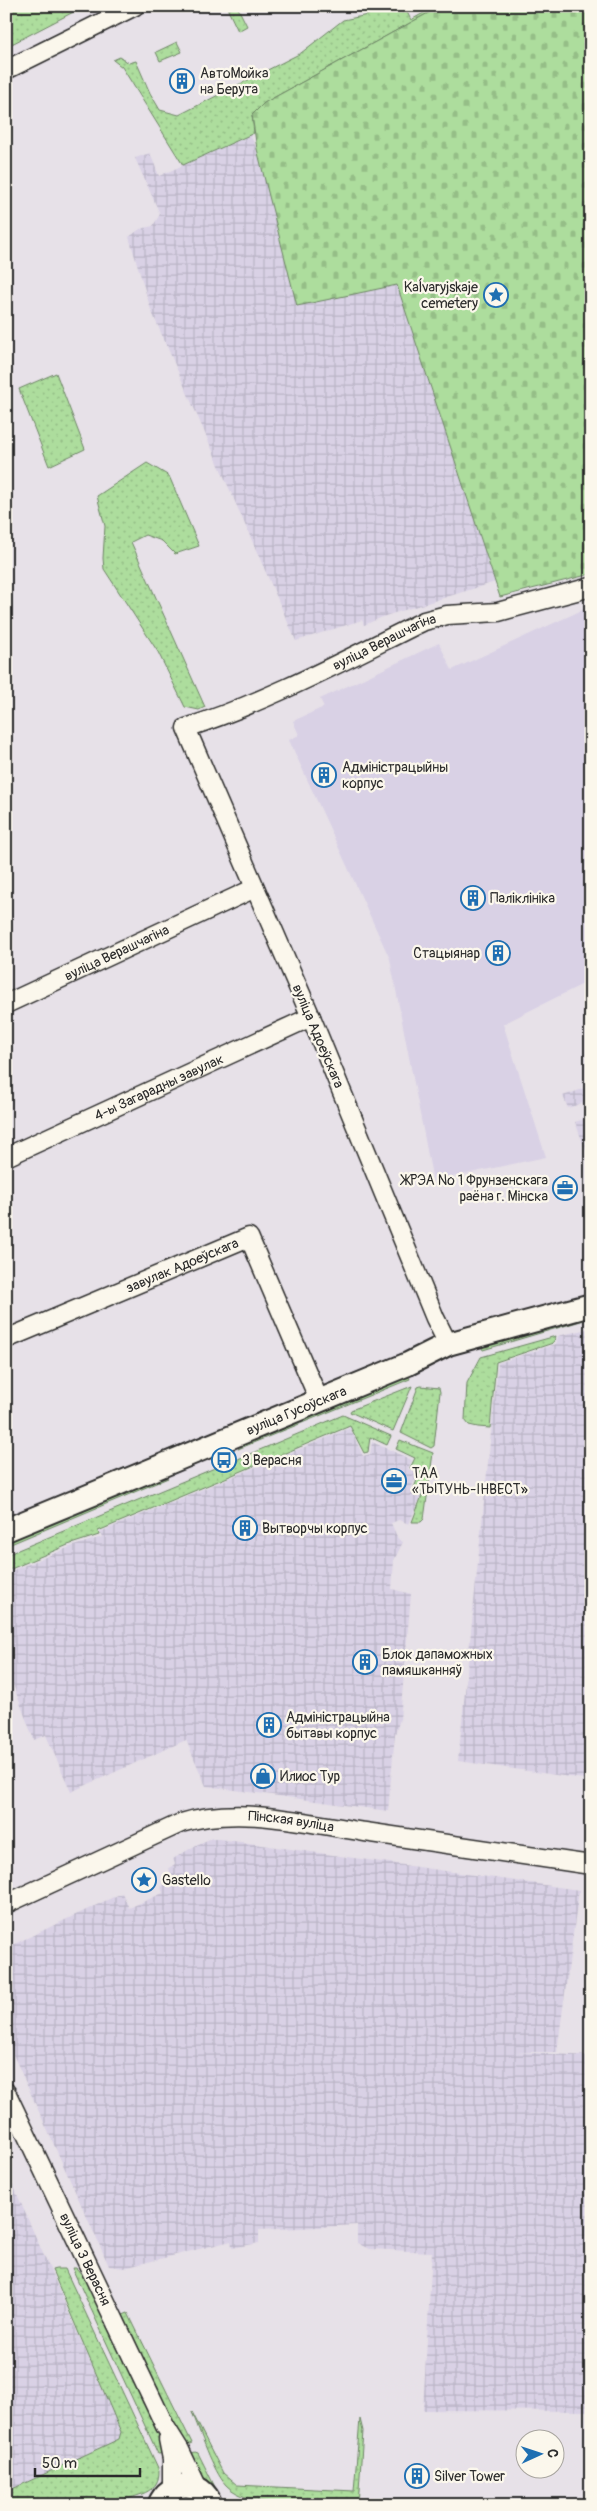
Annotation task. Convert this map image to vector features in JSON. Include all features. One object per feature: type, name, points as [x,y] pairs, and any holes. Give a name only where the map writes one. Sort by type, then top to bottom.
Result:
[{"type":"main road","name":"вуліца Гусоўскага","points":[[6,1530],[408,1364],[448,1344],[591,1305]]},
{"type":"main road","points":[[161,2499],[185,2485],[205,2496]]},
{"type":"street","points":[[6,70],[135,6]]},
{"type":"street","name":"вуліца Верашчагіна","points":[[186,728],[219,717],[424,621],[446,615],[498,612],[591,587]]},
{"type":"street","name":"вуліца Адоеўскага","points":[[186,728],[311,1017],[435,1318],[448,1344]]},
{"type":"street","name":"вуліца Верашчагіна","points":[[6,1004],[255,888]]},
{"type":"street","name":"4-ы Загарадны завулак","points":[[6,1157],[311,1017]]},
{"type":"street","name":"завулак Адоеўскага","points":[[6,1339],[249,1237],[319,1400]]},
{"type":"street","name":"Пінская вуліца","points":[[6,1904],[181,1823],[203,1816],[225,1815],[288,1821],[591,1865]]},
{"type":"street","name":"вуліца 3 Верасня","points":[[6,2092],[165,2426],[205,2496]]},
{"type":"street","name":"вуліца 3 Верасня","points":[[161,2499],[172,2459],[165,2426]]},
{"type":"shaded area","points":[[250,135],[257,149],[397,284],[495,582],[385,616],[364,625],[362,620],[296,641],[151,310],[129,237],[140,229],[153,226],[160,214],[135,158],[150,153],[159,176]]},
{"type":"shaded area","points":[[591,606],[591,980],[503,1024],[546,1157],[433,1181],[390,959],[289,740],[299,735],[293,721],[324,707],[320,699],[439,643],[452,670]]},
{"type":"shaded area","points":[[591,1086],[591,1100],[568,1108],[563,1096]]},
{"type":"shaded area","points":[[591,1117],[591,1164],[575,1122]]},
{"type":"shaded area","points":[[591,1328],[591,1780],[458,1761],[498,1363],[556,1344],[558,1336]]},
{"type":"shaded area","points":[[350,1428],[363,1456],[370,1454],[372,1442],[412,1460],[408,1469],[418,1473],[411,1489],[422,1493],[409,1524],[399,1520],[391,1523],[398,1539],[403,1542],[394,1560],[392,1589],[411,1594],[400,1719],[395,1734],[388,1811],[206,1786],[186,1740],[71,1792],[46,1735],[34,1740],[12,1682],[6,1684],[6,1573],[70,1547],[102,1537],[100,1532]]},
{"type":"shaded area","points":[[212,1838],[579,1890],[557,2052],[515,2052],[590,2056],[591,2411],[423,2410],[432,2252],[369,2249],[357,2243],[357,2225],[259,2230],[259,2243],[232,2248],[231,2241],[124,2268],[109,2266],[6,2039],[6,1962],[12,1959],[6,1948],[122,1893],[129,1908],[163,1893],[161,1887],[168,1883],[165,1877],[171,1874],[169,1868],[175,1864],[173,1859]]},
{"type":"shaded area","points":[[6,2169],[121,2432],[119,2439],[6,2492]]},
{"type":"green space","points":[[6,6],[85,6],[6,47]]},
{"type":"green space","points":[[237,6],[247,26],[238,31],[228,10]]},
{"type":"green space","points":[[378,6],[404,6],[411,20],[436,6],[441,6],[264,103],[252,115],[254,133],[183,165],[122,67],[113,60],[120,57],[129,63],[136,61],[150,93],[160,110],[179,115],[301,53],[343,20],[368,15]]},
{"type":"green space","name":"Kaĺvaryjskaje cemetery","points":[[441,6],[591,6],[591,574],[500,597],[397,285],[297,306],[257,149],[252,115],[264,103]]},
{"type":"green space","points":[[177,42],[182,52],[160,61],[156,52]]},
{"type":"green space","points":[[56,373],[85,449],[49,466],[19,389]]},
{"type":"green space","points":[[147,463],[169,476],[199,546],[175,554],[162,541],[145,535],[131,542],[205,707],[199,710],[185,707],[158,652],[104,569],[105,526],[97,496]]},
{"type":"green space","points":[[591,1314],[591,1318],[483,1350],[481,1346]]},
{"type":"green space","points":[[556,1336],[553,1343],[496,1362],[490,1428],[469,1425],[465,1420],[467,1383],[481,1357]]},
{"type":"green space","points":[[408,1375],[410,1379],[238,1449],[257,1437]]},
{"type":"green space","points":[[412,1386],[393,1431],[350,1412],[351,1410]]},
{"type":"green space","points":[[418,1387],[439,1388],[440,1392],[434,1446],[431,1448],[401,1433]]},
{"type":"green space","points":[[343,1415],[391,1436],[387,1445],[370,1437],[368,1452],[364,1453],[350,1426],[98,1531],[99,1535],[68,1545],[6,1571],[6,1555],[222,1465],[224,1467],[238,1461],[238,1459]]},
{"type":"green space","points":[[400,1440],[433,1453],[424,1519],[421,1522],[412,1522],[423,1493],[414,1488],[420,1472],[410,1468],[415,1458],[396,1449]]},
{"type":"green space","points":[[168,1478],[6,1546],[6,1539],[143,1483]]},
{"type":"green space","points":[[72,2268],[76,2268],[84,2277],[167,2453],[158,2454]]},
{"type":"green space","points":[[65,2269],[159,2470],[153,2488],[143,2494],[124,2500],[122,2504],[81,2500],[6,2505],[6,2492],[119,2439],[121,2432],[52,2270]]},
{"type":"green space","points":[[128,2313],[192,2443],[185,2446],[123,2315]]},
{"type":"green space","points":[[192,2412],[223,2473],[237,2485],[354,2491],[360,2419],[363,2431],[358,2505],[289,2505],[252,2499],[237,2493],[226,2485],[216,2470]]},
{"type":"green space","points":[[198,2453],[224,2505],[216,2505],[190,2454]]},
{"type":"place","name":"АвтоМойка на Берута","points":[[182,81]]},
{"type":"place","name":"Kaĺvaryjskaje cemetery","points":[[496,295]]},
{"type":"place","name":"Адміністрацыйны корпус","points":[[324,775]]},
{"type":"place","name":"Паліклініка","points":[[473,898]]},
{"type":"place","name":"Стацыянар","points":[[498,953]]},
{"type":"place","name":"ЖРЭА № 1 Фрунзенскага раёна г. Мінска","points":[[565,1188]]},
{"type":"place","name":"3 Верасня","points":[[224,1460]]},
{"type":"place","name":"ТАА «ТЫТУНЬ-IНВЕСТ»","points":[[394,1481]]},
{"type":"place","name":"Вытворчы корпус","points":[[245,1528]]},
{"type":"place","name":"Блок дапаможных памяшканняў","points":[[365,1662]]},
{"type":"place","name":"Адміністрацыйна бытавы корпус","points":[[269,1725]]},
{"type":"place","name":"Илиос Тур","points":[[263,1776]]},
{"type":"place","name":"Gastello","points":[[144,1880]]},
{"type":"place","name":"Silver Tower","points":[[417,2476]]}]
